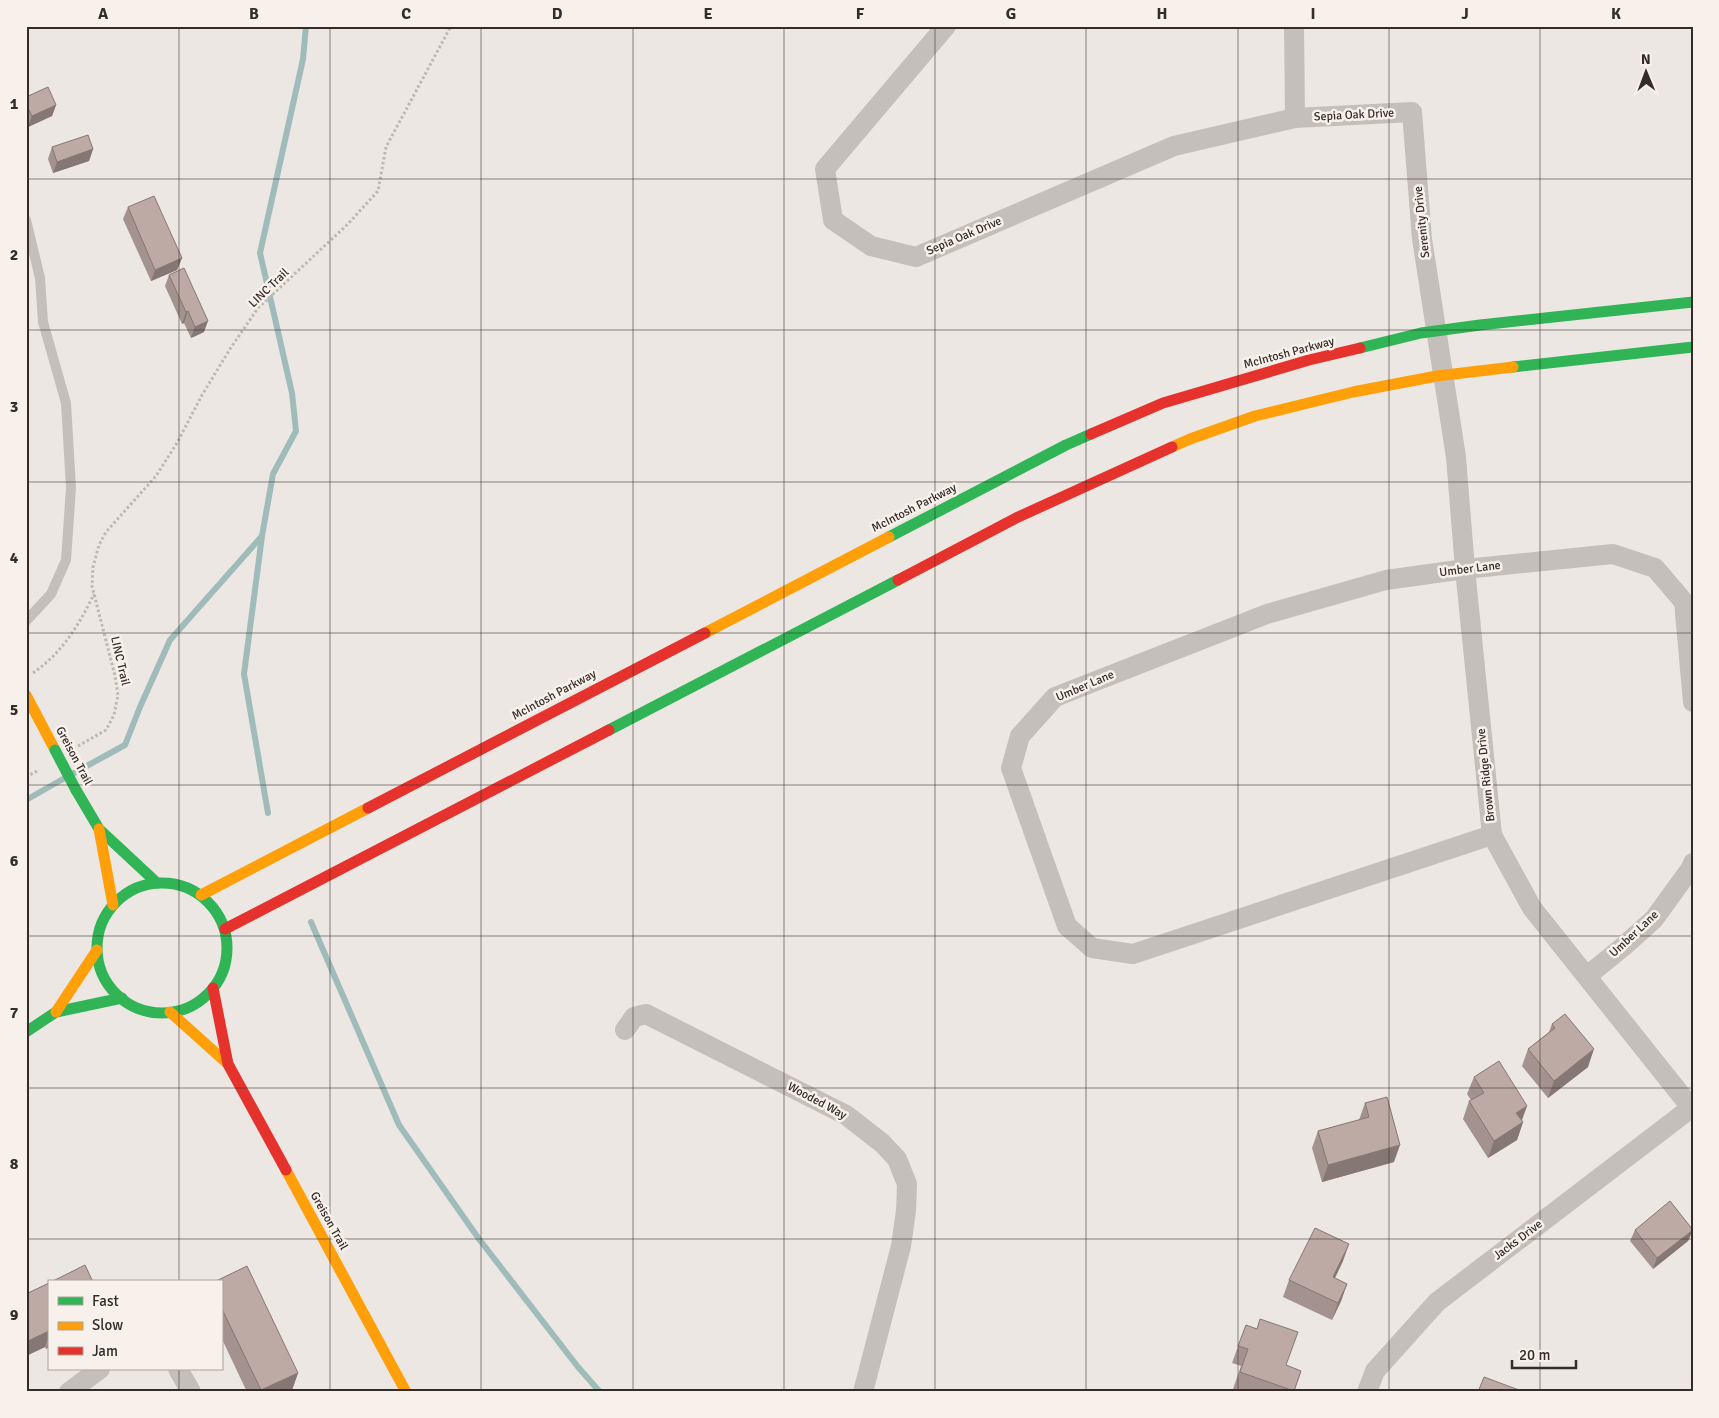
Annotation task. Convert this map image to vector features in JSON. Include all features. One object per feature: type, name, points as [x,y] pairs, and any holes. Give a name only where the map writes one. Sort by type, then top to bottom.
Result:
[{"type":"street","name":"Sepia Oak Drive","points":[[946,26],[825,169],[833,220],[871,246],[916,257],[1174,146],[1295,118],[1412,112]]},
{"type":"street","points":[[1294,26],[1295,118]]},
{"type":"street","name":"Serenity Drive","points":[[1412,112],[1422,239],[1443,375]]},
{"type":"street","name":"McIntosh Parkway","points":[[201,895],[1066,444],[1163,403],[1309,360],[1436,331],[1693,302]]},
{"type":"street","points":[[225,929],[1016,518],[1190,439],[1255,416],[1353,392],[1443,375],[1693,347]]},
{"type":"street","name":"Brown Ridge Drive","points":[[1443,375],[1456,458],[1465,569],[1492,835],[1532,908],[1692,1109]]},
{"type":"street","name":"Umber Lane","points":[[1492,835],[1132,954],[1092,948],[1067,926],[1011,768],[1020,736],[1055,697],[1267,614],[1386,580],[1465,569],[1613,554],[1655,568],[1684,602],[1693,702]]},
{"type":"street","name":"Greison Trail","points":[[26,695],[76,790],[99,829],[157,883]]},
{"type":"street","name":"Greison Trail","points":[[99,829],[113,906]]},
{"type":"street","name":"Umber Lane","points":[[1587,976],[1654,919],[1693,863]]},
{"type":"street","points":[[157,883],[172,883],[201,895],[216,910],[225,929],[228,950],[224,970],[213,988],[201,1000],[186,1008],[170,1012],[145,1010],[136,1007],[122,998],[109,985],[101,968],[97,950],[99,934],[104,919],[113,906],[125,894],[140,887],[157,883]]},
{"type":"street","points":[[56,1012],[97,950]]},
{"type":"street","name":"Greison Trail","points":[[213,988],[228,1064],[406,1392]]},
{"type":"street","points":[[26,1032],[56,1012],[122,998]]},
{"type":"street","name":"Greison Trail","points":[[170,1012],[228,1064]]},
{"type":"street","name":"Wooded Way","points":[[625,1030],[634,1017],[646,1014],[846,1115],[882,1143],[897,1159],[907,1184],[906,1211],[898,1255],[864,1392]]},
{"type":"street","name":"Jacks Drive","points":[[1367,1392],[1375,1371],[1437,1302],[1692,1109]]},
{"type":"street","points":[[69,1392],[99,1370]]},
{"type":"street","points":[[179,1370],[191,1392]]},
{"type":"lane","points":[[26,220],[40,278],[43,322],[66,403],[71,488],[66,560],[50,594],[26,621]]},
{"type":"path","name":"LINC Trail","points":[[74,749],[106,730],[114,715],[118,695],[92,586],[93,567],[99,546],[106,532],[156,476],[177,443],[202,395],[258,308],[347,225],[378,190],[386,147],[451,26]]},
{"type":"path","name":"LINC Trail","points":[[26,677],[44,665],[67,641],[82,618],[94,593]]},
{"type":"path","points":[[26,776],[43,767]]},
{"type":"building","points":[[48,87],[56,105],[32,116],[26,104],[26,97]]},
{"type":"building","points":[[88,135],[93,149],[57,162],[52,147]]},
{"type":"building","points":[[154,196],[182,258],[155,270],[128,207]]},
{"type":"building","points":[[184,268],[208,321],[195,327],[169,275]]},
{"type":"building","points":[[1565,1014],[1594,1049],[1554,1081],[1528,1049],[1555,1028],[1552,1024]]},
{"type":"building","points":[[1499,1061],[1527,1106],[1516,1113],[1523,1122],[1494,1141],[1469,1101],[1484,1093],[1474,1077]]},
{"type":"building","points":[[1387,1097],[1400,1145],[1328,1165],[1318,1131],[1369,1117],[1365,1103]]},
{"type":"building","points":[[1670,1201],[1693,1230],[1657,1258],[1635,1230]]},
{"type":"building","points":[[1315,1228],[1349,1244],[1333,1277],[1347,1284],[1338,1303],[1289,1280]]},
{"type":"building","points":[[85,1265],[92,1280],[55,1280]]},
{"type":"building","points":[[247,1266],[298,1373],[261,1390],[222,1309],[222,1280],[218,1280]]},
{"type":"building","points":[[48,1283],[48,1331],[26,1342],[26,1294]]},
{"type":"building","points":[[1260,1319],[1298,1332],[1286,1365],[1301,1371],[1294,1391],[1240,1372],[1248,1349],[1238,1346],[1246,1325],[1257,1329]]},
{"type":"building","points":[[1484,1377],[1519,1390],[1518,1392],[1478,1392]]},
{"type":"waterway","points":[[268,813],[244,674],[262,536],[273,474],[296,431],[292,393],[260,253],[303,59],[306,26]]},
{"type":"waterway","points":[[74,773],[125,745],[170,640],[261,537]]},
{"type":"waterway","points":[[26,800],[63,779]]},
{"type":"waterway","points":[[311,922],[399,1125],[479,1239],[578,1367],[600,1392]]},
{"type":"traffic: fast","points":[[1360,348],[1421,333],[1693,302]]},
{"type":"traffic: fast","points":[[1513,367],[1693,347]]},
{"type":"traffic: fast","points":[[889,537],[1066,445],[1091,434]]},
{"type":"traffic: fast","points":[[609,730],[898,580]]},
{"type":"traffic: fast","points":[[55,750],[76,790]]},
{"type":"traffic: fast","points":[[76,790],[99,829],[157,883]]},
{"type":"traffic: fast","points":[[162,883],[187,888],[208,902],[222,923],[227,948],[222,973],[208,994],[187,1008],[162,1013],[137,1008],[116,994],[102,973],[97,948],[102,923],[116,902],[137,888],[162,883]]},
{"type":"traffic: fast","points":[[26,1032],[56,1012],[122,998]]},
{"type":"traffic: slow","points":[[1172,447],[1255,416],[1353,392],[1437,376],[1513,367]]},
{"type":"traffic: slow","points":[[705,633],[889,537]]},
{"type":"traffic: slow","points":[[26,695],[55,750]]},
{"type":"traffic: slow","points":[[201,895],[368,808]]},
{"type":"traffic: slow","points":[[99,829],[113,905]]},
{"type":"traffic: slow","points":[[56,1012],[97,950]]},
{"type":"traffic: slow","points":[[170,1012],[228,1064]]},
{"type":"traffic: slow","points":[[286,1170],[406,1392]]},
{"type":"traffic: jam","points":[[1091,434],[1163,403],[1309,360],[1360,348]]},
{"type":"traffic: jam","points":[[898,580],[1016,518],[1172,447]]},
{"type":"traffic: jam","points":[[368,808],[705,633]]},
{"type":"traffic: jam","points":[[225,929],[609,730]]},
{"type":"traffic: jam","points":[[213,988],[228,1064],[286,1170]]}]
